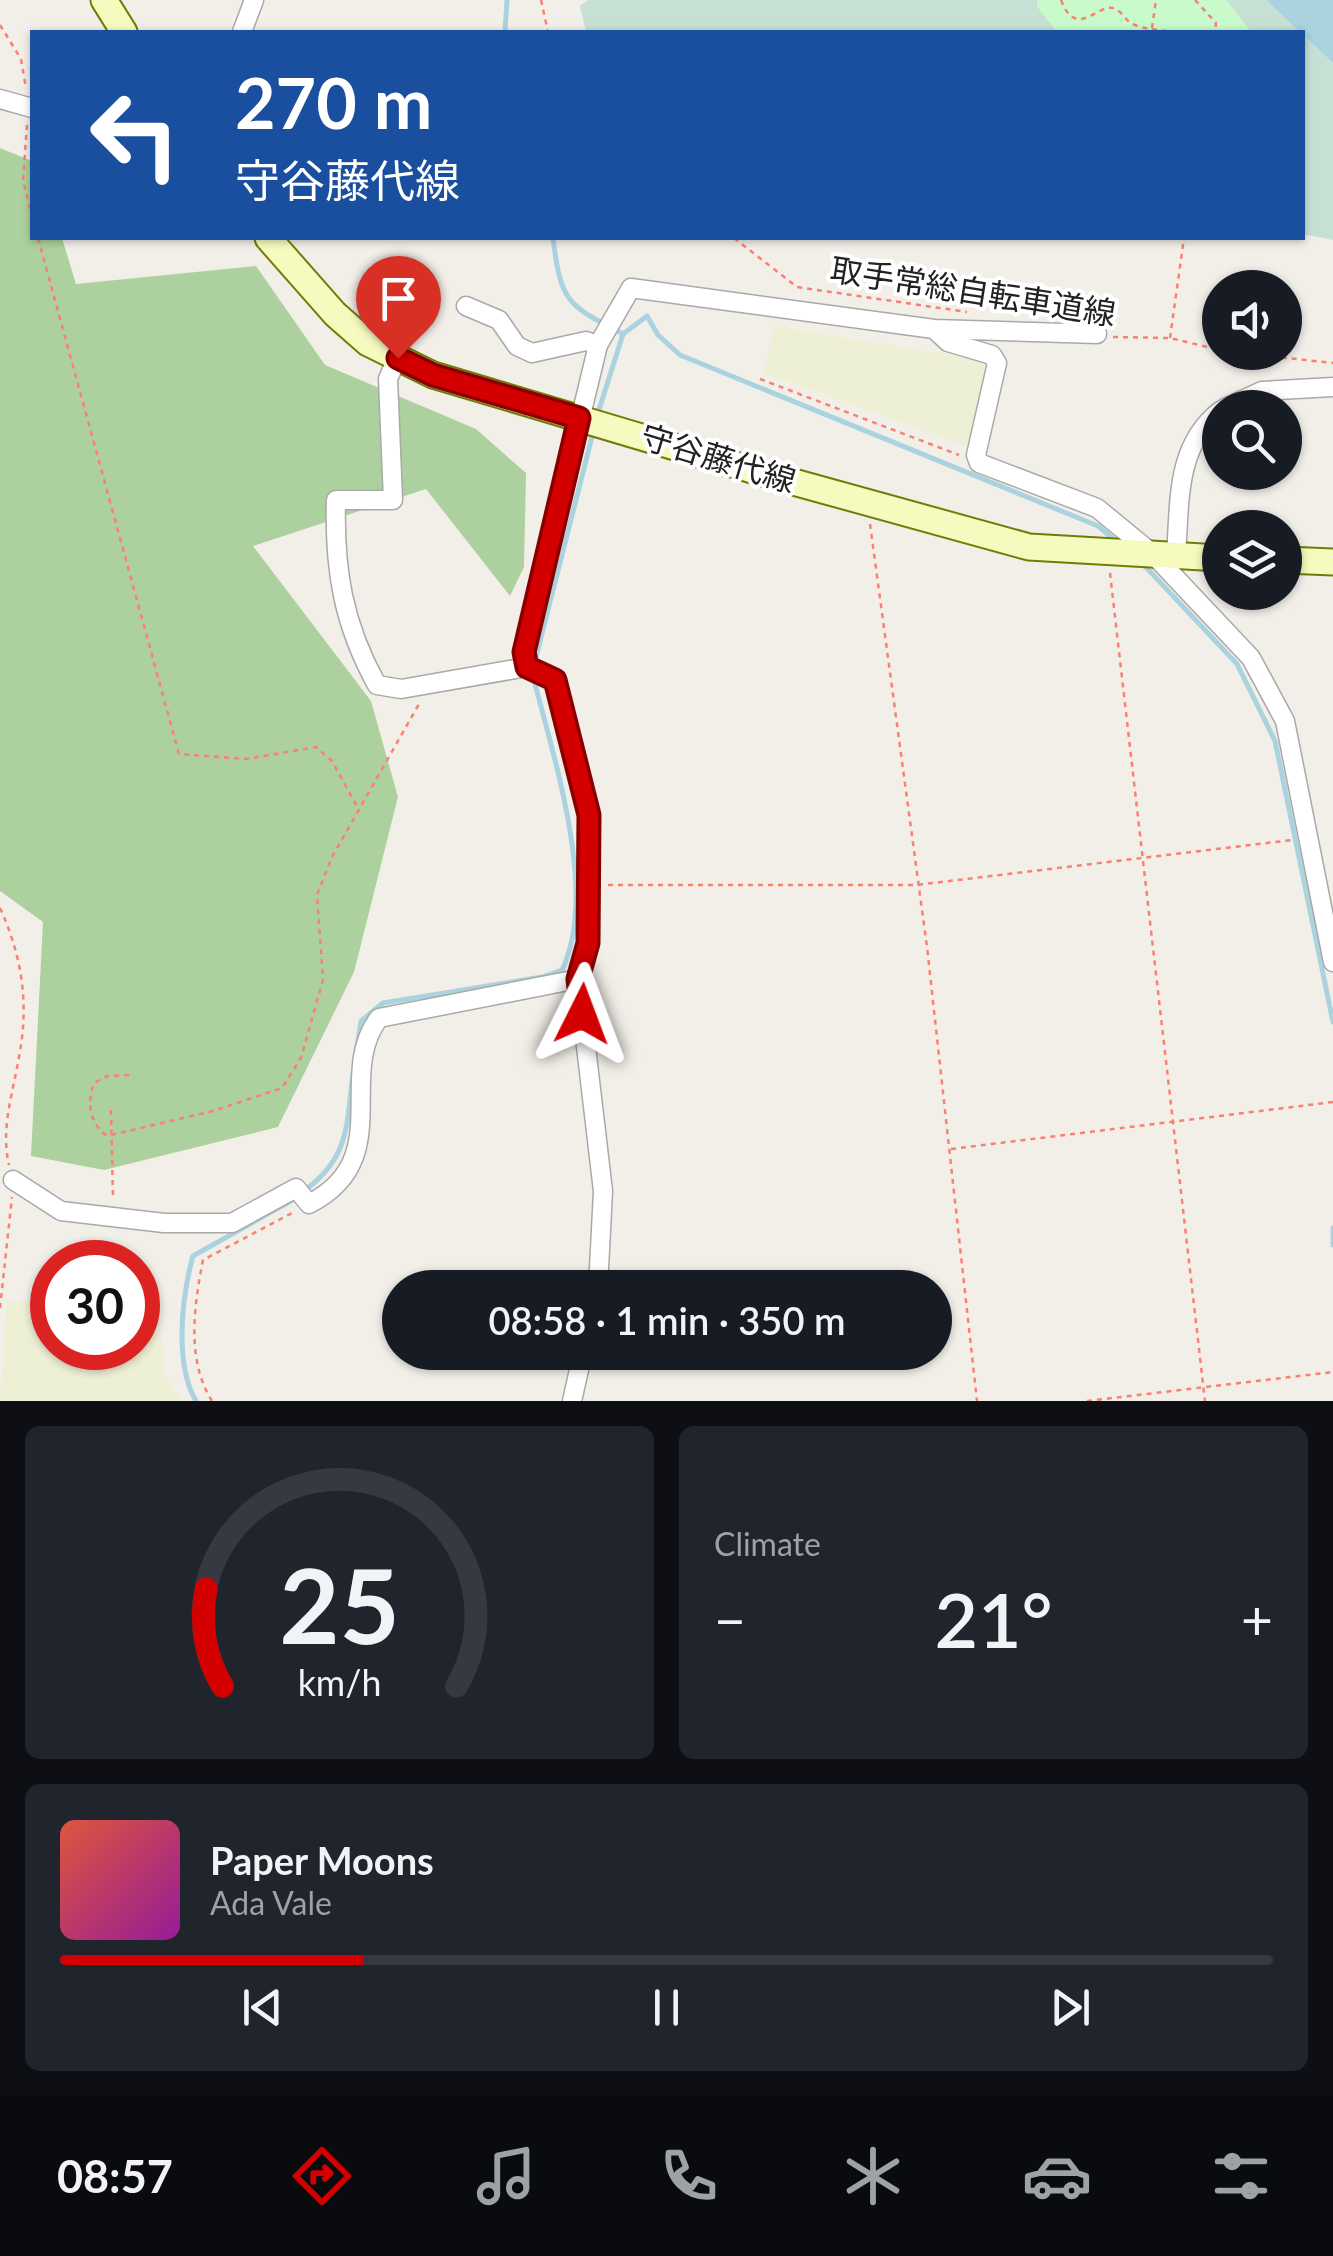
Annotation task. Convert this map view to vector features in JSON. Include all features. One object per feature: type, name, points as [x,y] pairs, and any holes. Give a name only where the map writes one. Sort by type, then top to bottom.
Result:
[{"type":"main road","points":[[104,0],[123,30]]},
{"type":"main road","name":"守谷藤代線","points":[[270,240],[334,314],[368,342],[433,375],[1029,547],[1202,557]]},
{"type":"main road","points":[[1302,561],[1333,562]]},
{"type":"street","points":[[243,30],[254,0]]},
{"type":"street","points":[[0,99],[30,108]]},
{"type":"street","points":[[533,670],[524,652],[590,421],[601,340],[631,288],[934,329],[1097,334]]},
{"type":"street","points":[[466,306],[499,320],[517,346],[532,352],[601,340]]},
{"type":"street","points":[[934,329],[948,342],[992,355],[997,363],[976,455],[979,463],[1097,508],[1159,554],[1250,658],[1285,721],[1333,962]]},
{"type":"street","points":[[398,358],[388,379],[393,500],[336,500],[334,560],[343,610],[377,685],[402,689],[533,670],[555,680],[589,815],[588,943],[578,979],[604,1191],[599,1270]]},
{"type":"street","points":[[1276,390],[1333,386]]},
{"type":"street","points":[[1159,554],[1184,462],[1202,431]]},
{"type":"street","points":[[14,1180],[61,1210],[164,1223],[232,1223],[296,1188],[309,1204],[330,1193],[350,1166],[360,1142],[366,1035],[379,1018],[578,979]]},
{"type":"street","points":[[572,1401],[579,1370]]},
{"type":"path","points":[[541,0],[548,30]]},
{"type":"path","points":[[1062,0],[1069,14],[1078,18],[1117,9],[1132,25],[1164,30]]},
{"type":"path","points":[[1152,28],[1156,0]]},
{"type":"path","points":[[1195,0],[1216,23],[1215,30]]},
{"type":"path","points":[[0,25],[22,59],[30,108],[23,180],[30,210]]},
{"type":"path","points":[[39,240],[179,754],[246,758],[316,747],[332,761],[359,810]]},
{"type":"path","name":"取手常総自転車道線","points":[[737,240],[797,287],[983,314]]},
{"type":"path","points":[[1170,338],[1184,240]]},
{"type":"path","name":"取手常総自転車道線","points":[[1097,334],[1128,340],[1170,338],[1202,346]]},
{"type":"path","points":[[1302,360],[1333,363]]},
{"type":"path","points":[[760,378],[979,463]]},
{"type":"path","points":[[867,503],[950,1149],[976,1401]]},
{"type":"path","points":[[1110,552],[1205,1401]]},
{"type":"path","points":[[129,1075],[107,1076],[94,1083],[89,1098],[97,1129],[112,1136],[214,1111],[282,1088],[301,1058],[323,980],[317,895],[332,856],[428,684]]},
{"type":"path","points":[[590,883],[634,888],[916,885],[1307,838]]},
{"type":"path","points":[[0,908],[20,963],[24,1014],[1,1141],[14,1180],[0,1308]]},
{"type":"path","points":[[950,1149],[1333,1102]]},
{"type":"path","points":[[111,1110],[113,1215]]},
{"type":"path","points":[[212,1401],[195,1360],[196,1296],[203,1260],[309,1204]]},
{"type":"path","points":[[1087,1401],[1333,1372]]},
{"type":"green space","points":[[588,0],[1037,0],[1037,6],[1055,30],[586,30],[580,6]]},
{"type":"green space","points":[[1037,0],[1226,0],[1249,30],[1055,30],[1037,6]]},
{"type":"green space","points":[[1226,0],[1266,0],[1299,30],[1249,30]]},
{"type":"green space","points":[[1305,37],[1333,63],[1333,240],[1305,234]]},
{"type":"green space","points":[[0,148],[30,160],[30,240],[63,240],[76,284],[256,266],[325,365],[476,429],[526,473],[524,567],[510,596],[426,489],[253,546],[371,701],[398,797],[354,972],[278,1127],[104,1170],[31,1156],[43,922],[0,891]]},
{"type":"green space","points":[[773,326],[988,361],[969,447],[765,373]]},
{"type":"green space","points":[[30,1301],[30,1370],[160,1370],[162,1335],[165,1375],[181,1401],[0,1401],[7,1302]]},
{"type":"water","points":[[1266,0],[1333,0],[1333,63],[1305,37],[1305,30],[1298,30]]},
{"type":"waterway","points":[[505,30],[507,0]]},
{"type":"waterway","points":[[553,240],[560,277],[570,300],[623,334]]},
{"type":"waterway","points":[[598,413],[623,334],[647,316],[658,335],[680,355],[1098,526],[1116,541]]},
{"type":"waterway","points":[[534,665],[594,429]]},
{"type":"waterway","points":[[1143,564],[1237,664],[1275,741],[1333,1022]]},
{"type":"waterway","points":[[357,1048],[361,1021],[383,1003],[542,977],[562,970],[572,939],[576,903],[574,864],[561,784],[533,676]]},
{"type":"waterway","points":[[304,1191],[338,1153],[347,1125],[353,1074]]},
{"type":"waterway","points":[[196,1401],[182,1349],[183,1310],[193,1256],[296,1198]]},
{"type":"waterway","points":[[1333,1228],[1333,1245]]},
{"type":"route","points":[[398,358],[433,375],[579,418],[524,652],[527,667],[555,680],[589,815],[588,943],[585,966],[578,979],[582,1014]]}]
